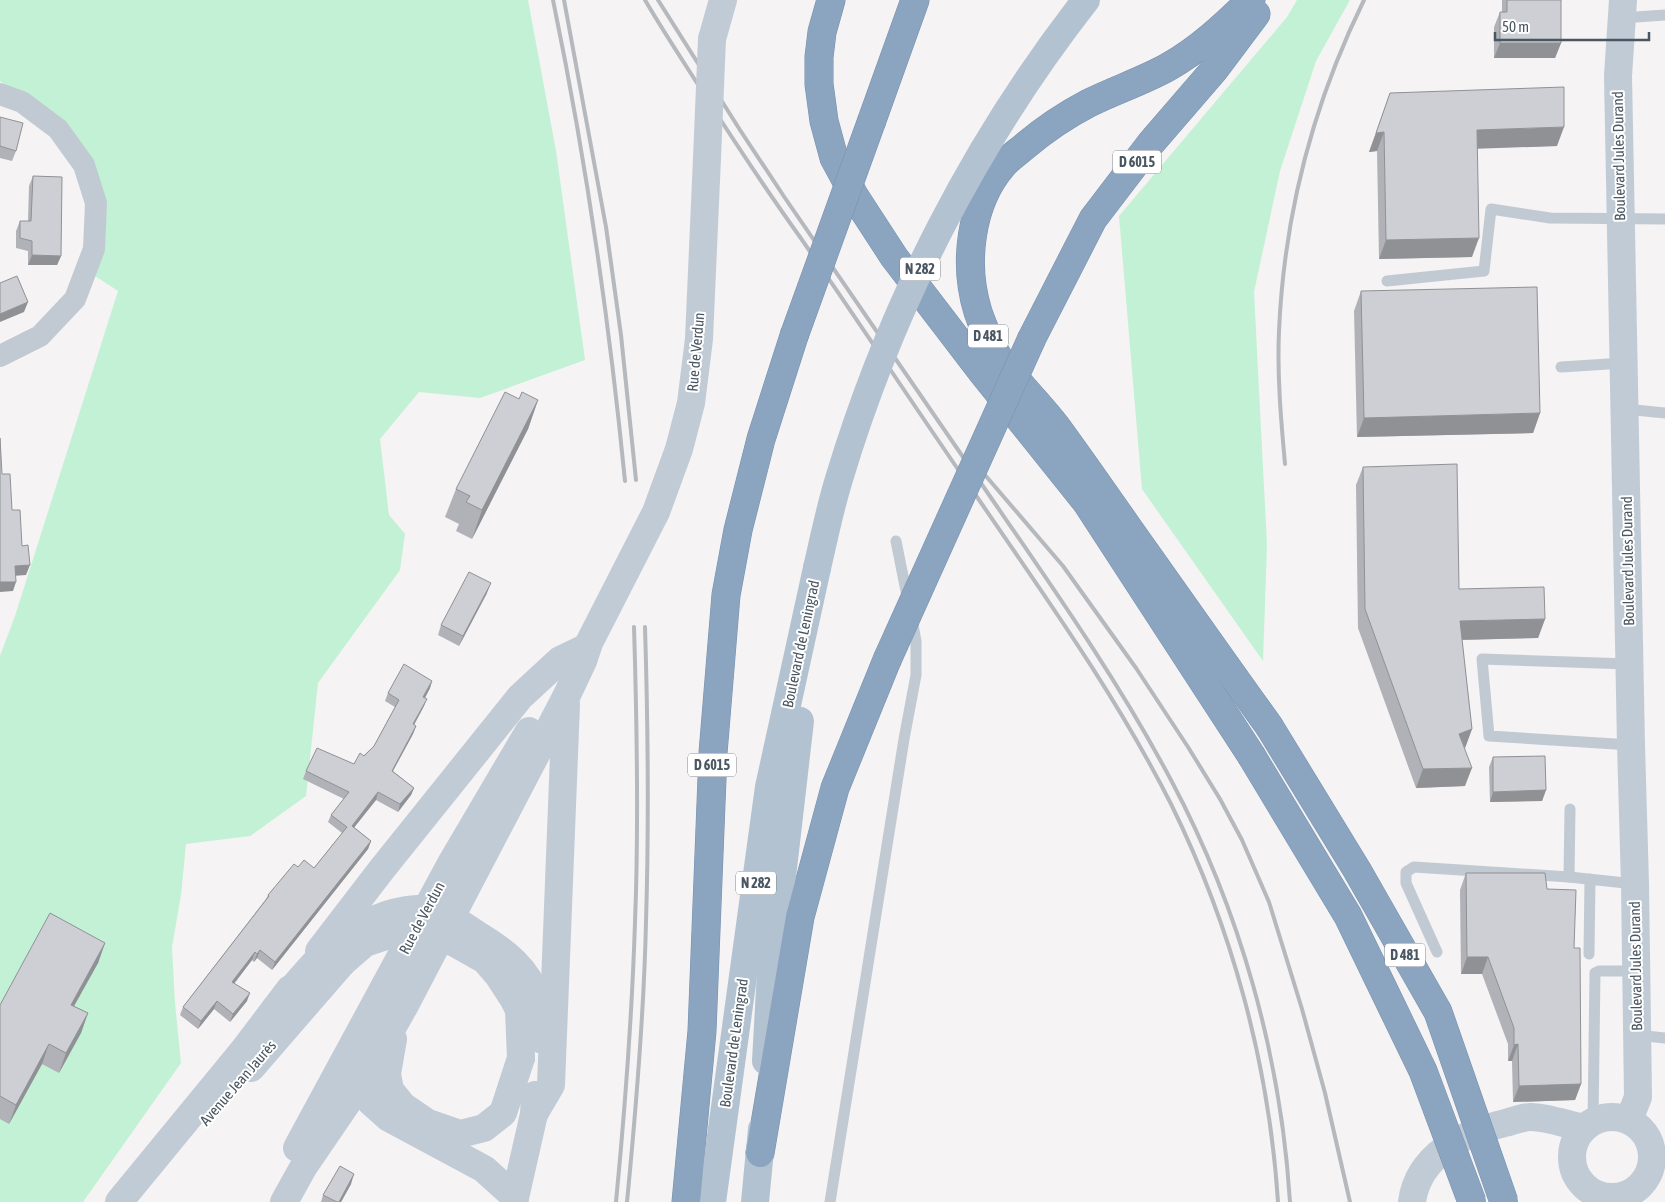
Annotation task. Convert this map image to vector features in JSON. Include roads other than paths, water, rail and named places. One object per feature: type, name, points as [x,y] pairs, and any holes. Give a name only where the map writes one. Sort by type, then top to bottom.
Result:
[{"type":"highway","name":"D 481","points":[[831,0],[822,32],[819,57],[819,84],[824,121],[834,158],[855,197],[900,265],[982,372],[1087,503],[1251,755],[1348,916],[1423,1071],[1472,1202]]},
{"type":"highway","name":"D 6015","points":[[686,1202],[702,1031],[713,752],[726,595],[738,530],[761,439],[794,336],[915,0]]},
{"type":"highway","name":"D 481","points":[[1251,0],[1225,26],[1199,47],[1135,84],[1091,102],[1062,119],[1038,135],[1003,165],[984,196],[973,232],[970,251],[971,273],[978,310],[988,336],[1002,362],[1058,429],[1269,726],[1357,870],[1438,1012],[1504,1202]]},
{"type":"highway","name":"D 6015","points":[[760,1154],[800,917],[835,788],[887,660],[1032,338],[1093,219],[1152,143],[1214,70],[1266,0]]},
{"type":"main road","name":"Rue de Verdun","points":[[269,1202],[483,808],[565,673],[587,646],[656,512],[679,450],[691,403],[699,339],[712,39],[710,0]]},
{"type":"main road","name":"Rue de Verdun","points":[[712,39],[724,0]]},
{"type":"main road","name":"N 282","points":[[817,568],[838,480],[859,418],[887,343],[918,274],[943,222],[998,127],[1018,95],[1086,0]]},
{"type":"main road","name":"Boulevard Jules Durand","points":[[1622,9],[1618,76],[1620,218],[1638,1035],[1638,1097],[1629,1120]]},
{"type":"main road","name":"Boulevard de Leningrad","points":[[755,1202],[760,1154],[771,972],[817,568]]},
{"type":"main road","name":"Boulevard de Leningrad","points":[[712,1202],[769,787],[817,568]]},
{"type":"main road","name":"Rue de Verdun","points":[[284,1202],[304,1166],[362,1081],[405,1004],[566,697],[583,661],[587,646]]},
{"type":"main road","points":[[275,1009],[382,869],[520,697],[560,660],[587,646]]},
{"type":"main road","points":[[534,1114],[551,1085],[566,697]]},
{"type":"main road","points":[[275,1009],[332,945],[349,931],[371,920],[401,910],[428,909],[457,921],[510,957],[532,986],[537,999],[530,1048],[534,1114],[515,1199]]},
{"type":"main road","name":"Avenue Jean Jaurès","points":[[132,1202],[342,963],[365,942],[392,934],[427,934],[455,943],[486,960],[520,1010],[530,1048]]},
{"type":"main road","points":[[405,1004],[392,1041],[387,1074],[390,1090],[403,1106],[428,1123],[460,1134],[484,1128],[503,1112],[530,1048]]},
{"type":"main road","name":"Avenue Jean Jaurès","points":[[119,1202],[243,1051],[275,1009]]},
{"type":"main road","points":[[363,1027],[356,1067],[365,1094],[371,1102],[390,1118],[484,1169],[515,1199]]},
{"type":"main road","points":[[1412,1202],[1419,1176],[1428,1163],[1447,1146],[1488,1127],[1531,1117],[1589,1125]]},
{"type":"main road","points":[[304,1166],[346,1125],[362,1119],[390,1118]]},
{"type":"main road","points":[[1605,1118],[1629,1120],[1645,1134],[1658,1152],[1641,1192],[1634,1191],[1621,1196],[1608,1197],[1596,1194],[1585,1187],[1577,1177],[1572,1151],[1577,1139],[1589,1125],[1605,1118]]},
{"type":"street","points":[[0,94],[22,102],[58,129],[84,165],[96,203],[94,249],[75,299],[40,336],[0,356]]},
{"type":"lane","points":[[1622,9],[1665,14]]},
{"type":"lane","points":[[1387,281],[1484,271],[1491,209],[1550,218],[1665,219]]},
{"type":"lane","points":[[1561,367],[1624,363]]},
{"type":"lane","points":[[1625,409],[1665,413]]},
{"type":"lane","points":[[830,1202],[902,749],[916,675],[916,641],[896,541]]},
{"type":"lane","points":[[1630,664],[1482,659],[1489,736],[1631,744]]},
{"type":"lane","points":[[1569,876],[1570,809]]},
{"type":"lane","points":[[1437,952],[1406,882],[1406,872],[1414,867],[1569,876],[1635,884]]},
{"type":"lane","points":[[1589,954],[1590,879]]},
{"type":"lane","points":[[1589,1125],[1595,973],[1599,970],[1636,971]]},
{"type":"lane","points":[[1638,1035],[1665,1038]]},
{"type":"railway","points":[[553,0],[576,119],[595,239],[612,360],[625,481]]},
{"type":"railway","points":[[564,0],[606,227],[621,335],[636,480]]},
{"type":"railway","points":[[645,0],[755,172],[1053,608],[1103,685],[1150,764],[1193,851],[1212,899],[1244,998],[1266,1099],[1278,1202]]},
{"type":"railway","points":[[658,0],[785,198],[1088,640],[1131,709],[1171,780],[1196,829],[1217,880],[1237,932],[1253,985],[1267,1039],[1277,1093],[1285,1147],[1290,1202]]},
{"type":"railway","points":[[1285,464],[1280,398],[1279,331],[1287,245],[1304,161],[1316,120],[1330,79],[1364,0]]},
{"type":"railway","points":[[973,461],[1063,566],[1136,668],[1188,747],[1220,799],[1242,840],[1269,902],[1302,1009],[1325,1093],[1350,1202]]},
{"type":"railway","points":[[616,1202],[634,957],[637,848],[634,627]]},
{"type":"railway","points":[[627,1202],[639,1062],[645,957],[648,811],[645,627]]}]
